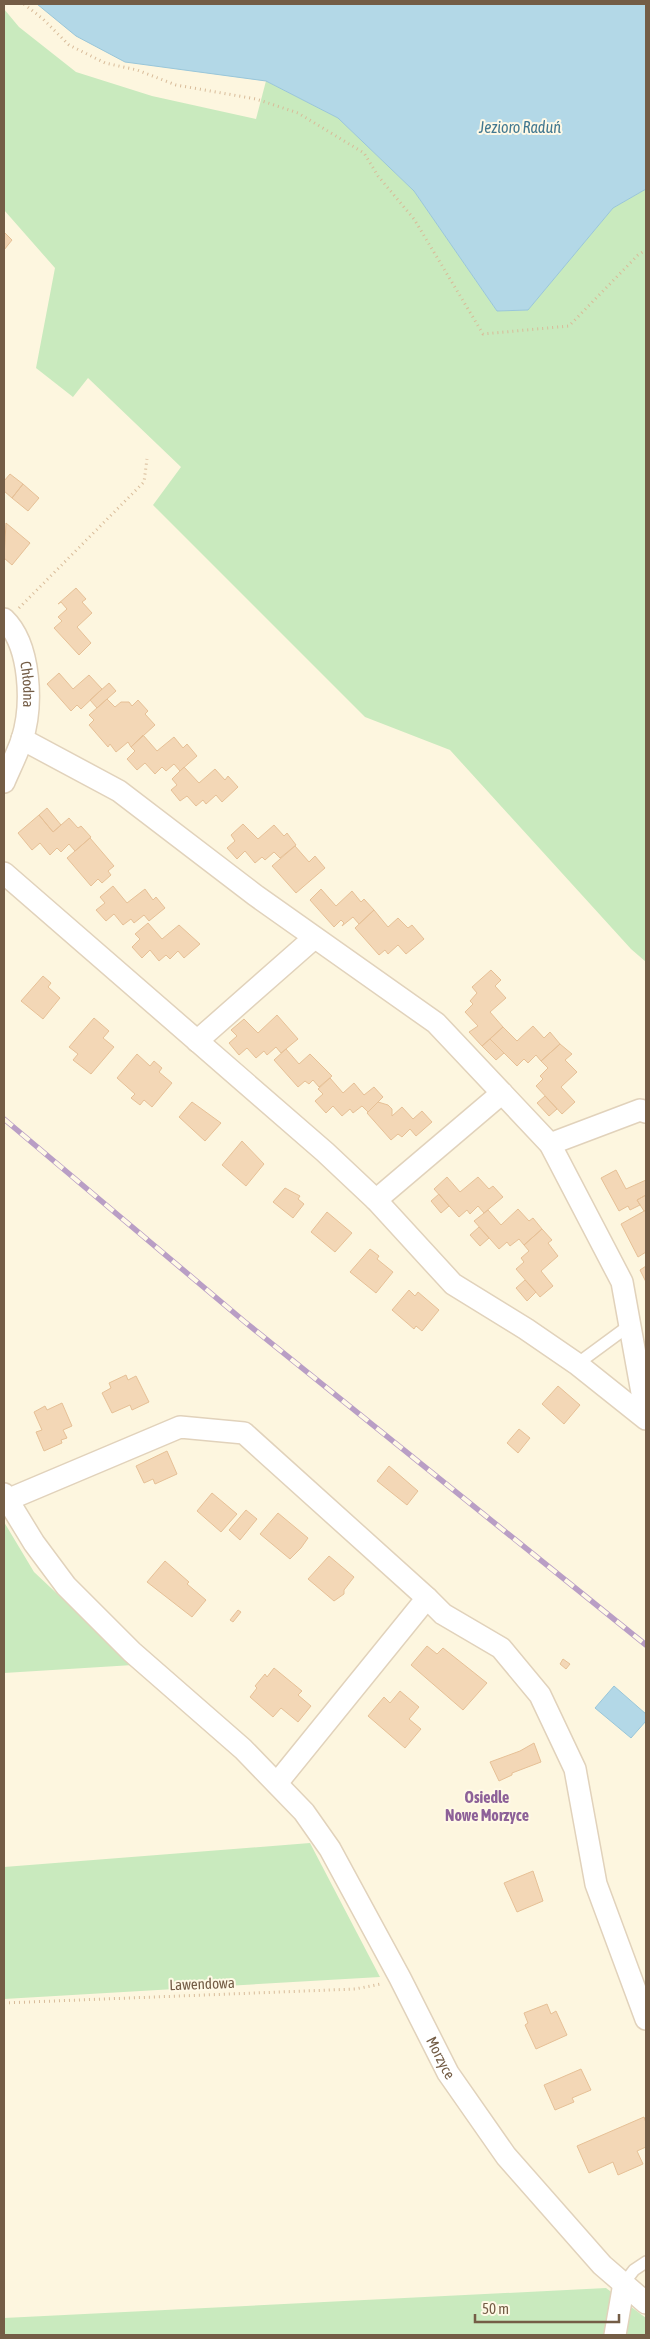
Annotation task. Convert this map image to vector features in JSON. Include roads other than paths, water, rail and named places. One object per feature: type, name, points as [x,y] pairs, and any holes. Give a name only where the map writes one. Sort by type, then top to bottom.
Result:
[{"type":"street","name":"Chłodna","points":[[4,782],[22,739],[29,694],[24,656],[17,638],[5,620]]},
{"type":"street","points":[[22,739],[119,791],[314,938],[436,1023],[550,1144],[622,1282],[646,1417]]},
{"type":"street","points":[[4,873],[376,1200],[453,1284],[526,1329],[577,1364],[646,1417]]},
{"type":"street","points":[[197,1041],[314,938]]},
{"type":"street","points":[[376,1200],[502,1093]]},
{"type":"street","points":[[550,1144],[640,1110],[646,1112]]},
{"type":"street","points":[[5,1497],[180,1427],[244,1433],[428,1598],[443,1614],[501,1648],[540,1695],[575,1769],[596,1884],[646,2019]]},
{"type":"street","name":"Morzyce","points":[[5,1497],[34,1543],[66,1586],[98,1620],[243,1749],[304,1812],[330,1849],[400,1978],[448,2073],[506,2156],[602,2265],[646,2303]]},
{"type":"street","points":[[277,1783],[428,1598]]},
{"type":"street","points":[[615,2335],[624,2283]]},
{"type":"lane","points":[[577,1364],[630,1325]]},
{"type":"lane","points":[[624,2283],[634,2270],[646,2262]]},
{"type":"water","name":"Jezioro Raduń","points":[[37,4],[646,4],[646,189],[613,208],[528,310],[497,311],[414,191],[338,118],[266,81],[125,62],[76,36]]},
{"type":"water","points":[[614,1686],[646,1714],[646,1721],[631,1738],[595,1708]]},
{"type":"railway","points":[[4,1119],[245,1322],[646,1645]]},
{"type":"district","name":"Osiedle Nowe Morzyce","points":[[487,1806]]}]
